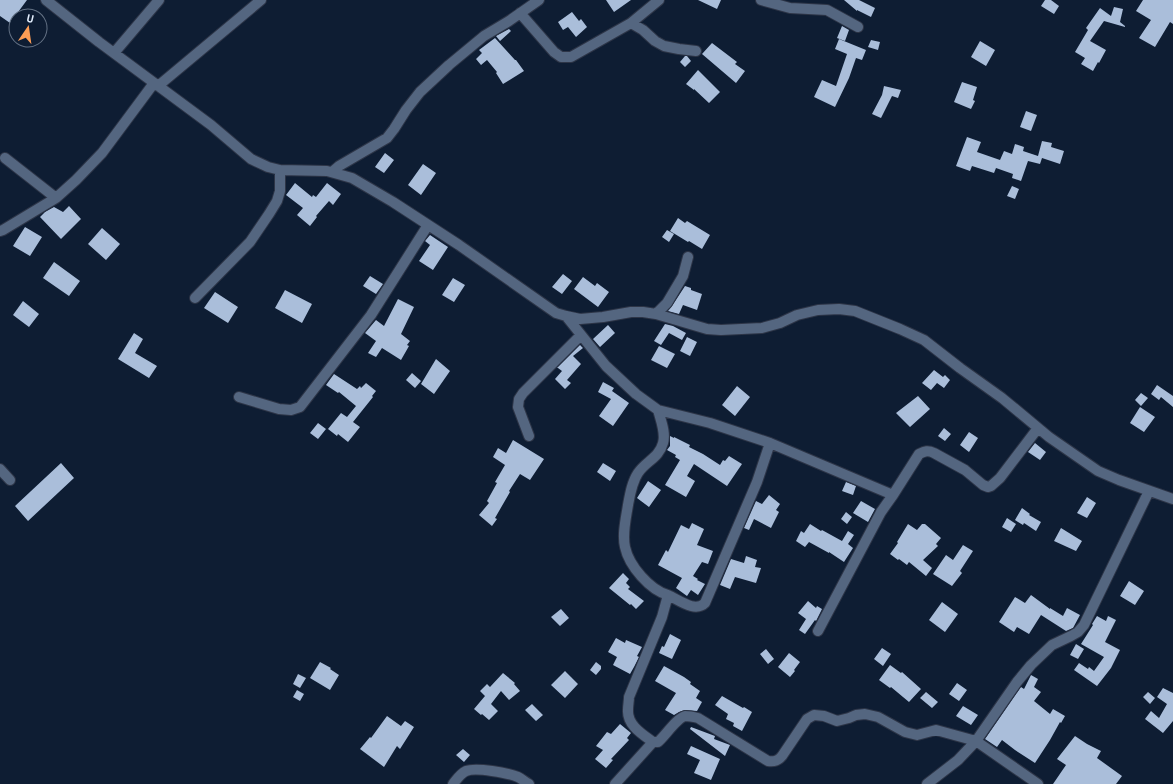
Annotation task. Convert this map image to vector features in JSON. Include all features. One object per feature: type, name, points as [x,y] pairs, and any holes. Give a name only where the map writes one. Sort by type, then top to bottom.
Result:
[{"type":"street","points":[[46,0],[156,85],[211,125],[251,159],[268,167],[280,170],[332,172],[352,178],[428,225],[500,273],[556,313],[580,319],[631,312],[656,314],[707,329],[721,330],[762,328],[780,323],[798,315],[818,310],[838,309],[855,311],[924,340],[1002,398],[1049,437],[1098,471],[1173,499]]},
{"type":"street","points":[[114,53],[159,0]]},
{"type":"street","points":[[0,231],[56,198],[102,153],[156,85],[261,0]]},
{"type":"street","points":[[332,172],[339,166],[387,138],[420,92],[449,65],[484,36],[539,0]]},
{"type":"street","points":[[520,13],[554,52],[561,57],[571,57],[631,23],[659,0]]},
{"type":"street","points":[[761,0],[790,8],[827,10],[858,27]]},
{"type":"street","points":[[631,23],[664,46],[679,50],[696,51]]},
{"type":"street","points":[[5,158],[56,198]]},
{"type":"street","points":[[195,298],[250,242],[269,214],[277,201],[280,191],[280,170]]},
{"type":"street","points":[[239,397],[291,410],[300,407],[371,315],[428,225]]},
{"type":"street","points":[[656,314],[667,303],[683,276],[688,257]]},
{"type":"street","points":[[566,316],[606,366],[636,394],[658,410],[710,424],[770,443],[894,495]]},
{"type":"street","points":[[529,436],[518,407],[519,399],[522,394],[581,335]]},
{"type":"street","points":[[658,410],[664,433],[664,442],[660,452],[638,473],[632,485],[624,534],[625,547],[632,564],[646,581],[659,592],[688,605],[696,607],[702,606],[705,603],[757,482],[770,443]]},
{"type":"street","points":[[818,631],[881,512],[894,495],[919,454],[924,451],[929,451],[965,470],[983,485],[991,486],[1000,478],[1038,428]]},
{"type":"street","points":[[0,469],[10,480]]},
{"type":"street","points":[[927,784],[958,760],[976,741],[1017,682],[1031,665],[1052,645],[1078,632],[1084,625],[1149,491]]},
{"type":"street","points":[[653,742],[635,728],[628,715],[628,710],[630,697],[662,617],[668,595]]},
{"type":"street","points":[[615,784],[653,742],[658,742],[681,718],[686,716],[698,718],[768,761],[774,762],[779,760],[807,719],[810,717],[814,715],[824,716],[837,720],[865,714],[878,717],[904,732],[917,735],[936,730],[976,741],[1038,784]]},
{"type":"street","points":[[453,784],[459,776],[467,771],[475,770],[511,775],[529,784]]},
{"type":"building","points":[[0,0],[27,0],[21,8],[8,8],[8,22],[0,16]]},
{"type":"building","points":[[606,0],[631,0],[614,12]]},
{"type":"building","points":[[698,0],[721,0],[717,9]]},
{"type":"building","points":[[844,0],[859,0],[875,8],[871,17],[857,11]]},
{"type":"building","points":[[1045,0],[1051,0],[1059,6],[1054,14],[1041,6]]},
{"type":"building","points":[[1143,0],[1173,0],[1173,24],[1170,22],[1155,47],[1139,38],[1151,20],[1136,11]]},
{"type":"building","points":[[1114,7],[1123,9],[1120,22],[1125,27],[1104,21],[1090,41],[1106,50],[1093,71],[1081,64],[1085,58],[1075,52],[1088,30],[1086,28],[1100,8],[1111,16]]},
{"type":"building","points":[[572,12],[579,21],[581,19],[587,27],[576,37],[568,27],[563,30],[558,22]]},
{"type":"building","points":[[842,26],[849,30],[845,41],[837,38]]},
{"type":"building","points":[[509,29],[511,31],[500,41],[496,36]]},
{"type":"building","points":[[495,38],[516,60],[524,71],[503,84],[496,73],[497,72],[487,60],[481,65],[476,59],[482,53],[479,50]]},
{"type":"building","points":[[839,39],[866,50],[862,60],[856,58],[849,78],[835,107],[814,97],[822,80],[836,86],[847,54],[835,49]]},
{"type":"building","points":[[871,40],[880,42],[878,50],[868,47]]},
{"type":"building","points":[[980,41],[995,50],[986,66],[971,57]]},
{"type":"building","points":[[712,43],[737,62],[735,64],[745,71],[736,83],[702,54]]},
{"type":"building","points":[[685,56],[687,56],[691,61],[685,67],[680,62]]},
{"type":"building","points":[[698,70],[720,92],[709,103],[694,89],[686,84]]},
{"type":"building","points":[[962,82],[977,87],[973,100],[975,101],[971,109],[954,102]]},
{"type":"building","points":[[884,86],[901,90],[898,98],[892,96],[881,118],[872,114],[882,95]]},
{"type":"building","points":[[1026,111],[1037,115],[1031,131],[1020,127]]},
{"type":"building","points":[[967,137],[981,142],[977,152],[1000,160],[1004,151],[1012,154],[1015,144],[1024,147],[1023,151],[1038,156],[1042,141],[1052,143],[1051,147],[1064,151],[1060,164],[1042,158],[1040,164],[1028,161],[1021,181],[1012,178],[1013,174],[996,168],[994,173],[972,166],[970,171],[956,166]]},
{"type":"building","points":[[385,153],[394,160],[384,173],[375,167]]},
{"type":"building","points":[[423,164],[436,173],[421,195],[408,185]]},
{"type":"building","points":[[295,183],[312,197],[313,195],[316,197],[327,183],[341,194],[333,205],[329,201],[316,216],[317,217],[310,226],[297,215],[303,208],[286,195]]},
{"type":"building","points":[[1012,186],[1019,189],[1015,199],[1007,196]]},
{"type":"building","points":[[69,206],[81,219],[61,239],[40,217],[54,207],[63,212]]},
{"type":"building","points":[[678,218],[685,223],[687,221],[710,235],[702,249],[670,231]]},
{"type":"building","points":[[25,227],[42,237],[30,256],[13,246]]},
{"type":"building","points":[[102,228],[120,244],[106,260],[88,244]]},
{"type":"building","points":[[667,230],[674,234],[669,242],[662,237]]},
{"type":"building","points":[[430,235],[448,247],[433,270],[419,261],[430,245],[425,241]]},
{"type":"building","points":[[54,262],[80,281],[69,296],[43,278]]},
{"type":"building","points":[[563,274],[572,281],[562,294],[552,287]]},
{"type":"building","points":[[370,276],[383,284],[376,294],[363,286]]},
{"type":"building","points":[[583,277],[595,286],[597,283],[609,292],[598,307],[574,289]]},
{"type":"building","points":[[453,278],[465,285],[454,302],[442,295]]},
{"type":"building","points":[[685,286],[702,294],[697,310],[683,305],[679,314],[668,311],[672,306]]},
{"type":"building","points":[[285,290],[312,304],[302,323],[275,308]]},
{"type":"building","points":[[215,292],[238,307],[228,323],[204,308]]},
{"type":"building","points":[[398,299],[414,307],[401,334],[410,341],[407,345],[409,346],[401,360],[382,348],[376,357],[368,353],[376,341],[365,333],[376,320],[384,326]]},
{"type":"building","points":[[23,301],[39,314],[29,327],[13,315]]},
{"type":"building","points":[[665,324],[673,326],[686,333],[682,340],[669,333],[661,345],[654,341]]},
{"type":"building","points":[[608,325],[615,333],[600,347],[593,339]]},
{"type":"building","points":[[134,333],[143,339],[135,353],[157,366],[149,378],[118,359]]},
{"type":"building","points":[[687,337],[697,342],[690,356],[680,351]]},
{"type":"building","points":[[580,345],[583,348],[573,356],[581,364],[567,380],[571,383],[565,389],[555,379],[562,371],[557,368]]},
{"type":"building","points":[[659,346],[675,354],[667,368],[651,360]]},
{"type":"building","points":[[436,359],[450,371],[434,394],[421,384]]},
{"type":"building","points":[[934,370],[943,377],[945,375],[950,380],[944,388],[937,383],[931,390],[922,383]]},
{"type":"building","points":[[412,373],[421,381],[415,388],[406,380]]},
{"type":"building","points":[[334,374],[357,389],[360,386],[361,388],[366,383],[376,391],[353,422],[360,427],[348,442],[338,434],[337,436],[328,429],[341,413],[347,417],[356,406],[339,392],[338,393],[326,385]]},
{"type":"building","points":[[603,382],[614,388],[612,391],[629,403],[613,426],[599,416],[611,399],[598,392]]},
{"type":"building","points":[[1157,385],[1173,396],[1173,407],[1161,397],[1159,400],[1151,394]]},
{"type":"building","points":[[737,386],[750,397],[735,416],[722,405]]},
{"type":"building","points":[[1141,393],[1148,398],[1141,406],[1135,400]]},
{"type":"building","points":[[918,396],[930,409],[910,427],[896,413]]},
{"type":"building","points":[[1140,407],[1155,417],[1144,432],[1130,423]]},
{"type":"building","points":[[318,423],[326,429],[318,439],[310,433]]},
{"type":"building","points":[[944,428],[951,434],[945,441],[938,436]]},
{"type":"building","points":[[969,432],[978,438],[969,452],[960,445]]},
{"type":"building","points":[[670,436],[690,445],[689,447],[720,465],[723,460],[725,461],[729,456],[742,464],[727,486],[694,464],[687,476],[695,481],[686,497],[665,485],[680,460],[675,457],[676,455],[667,450],[670,446]]},
{"type":"building","points":[[513,440],[544,459],[530,480],[520,474],[509,491],[510,492],[495,518],[497,519],[492,526],[479,515],[489,503],[487,501],[497,483],[495,482],[505,465],[493,457],[498,448],[506,453]]},
{"type":"building","points":[[1035,443],[1046,452],[1040,460],[1028,452]]},
{"type":"building","points":[[61,463],[74,478],[28,521],[15,506]]},
{"type":"building","points":[[603,463],[616,471],[610,481],[597,472]]},
{"type":"building","points":[[648,481],[661,490],[649,507],[637,498]]},
{"type":"building","points":[[846,482],[856,486],[853,495],[842,491]]},
{"type":"building","points":[[769,495],[780,504],[776,510],[779,512],[771,528],[754,519],[749,530],[744,528],[756,501],[762,504]]},
{"type":"building","points":[[1087,497],[1096,503],[1087,518],[1077,513]]},
{"type":"building","points":[[861,501],[875,509],[868,522],[853,513]]},
{"type":"building","points":[[1022,508],[1030,514],[1029,515],[1041,522],[1036,531],[1024,523],[1023,525],[1015,520]]},
{"type":"building","points":[[846,512],[852,517],[847,524],[841,519]]},
{"type":"building","points":[[1007,518],[1016,524],[1011,532],[1002,527]]},
{"type":"building","points":[[692,523],[704,529],[697,545],[713,551],[708,564],[702,562],[693,576],[705,584],[698,595],[691,590],[687,596],[676,588],[682,578],[658,565],[666,550],[668,552],[681,525],[689,529]]},
{"type":"building","points":[[810,524],[842,541],[848,531],[854,535],[848,544],[853,548],[844,562],[829,552],[809,542],[805,547],[796,541],[801,531],[804,533]]},
{"type":"building","points":[[908,524],[917,530],[922,524],[925,524],[941,538],[936,544],[938,546],[923,560],[932,568],[926,576],[909,562],[907,565],[890,554],[898,543],[897,542]]},
{"type":"building","points":[[1061,528],[1082,541],[1076,551],[1054,541]]},
{"type":"building","points":[[963,545],[973,551],[960,571],[962,573],[952,586],[933,574],[946,555],[953,560]]},
{"type":"building","points":[[746,556],[757,560],[755,567],[761,568],[756,583],[735,577],[730,589],[720,585],[731,559],[744,563]]},
{"type":"building","points":[[623,573],[629,579],[626,583],[630,587],[628,589],[644,601],[636,609],[609,588]]},
{"type":"building","points":[[1129,581],[1144,591],[1135,605],[1120,596]]},
{"type":"building","points":[[1031,595],[1050,609],[1063,616],[1067,608],[1080,615],[1073,628],[1066,631],[1041,615],[1029,634],[1017,627],[1014,632],[999,622],[1015,597],[1025,603]]},
{"type":"building","points":[[808,601],[816,608],[817,606],[822,609],[816,621],[815,620],[805,634],[799,630],[806,619],[798,613]]},
{"type":"building","points":[[942,602],[958,614],[945,632],[929,620]]},
{"type":"building","points":[[561,609],[569,618],[560,626],[551,617]]},
{"type":"building","points":[[1097,616],[1106,621],[1108,616],[1116,620],[1105,642],[1120,650],[1111,668],[1097,686],[1074,670],[1079,663],[1094,671],[1104,657],[1081,644]]},
{"type":"building","points":[[670,634],[681,640],[672,659],[659,653],[662,646],[664,647]]},
{"type":"building","points":[[616,638],[625,643],[626,640],[642,647],[637,656],[639,657],[630,674],[613,665],[617,657],[608,652]]},
{"type":"building","points":[[1076,644],[1084,649],[1078,659],[1070,655]]},
{"type":"building","points":[[882,648],[891,654],[883,666],[874,659]]},
{"type":"building","points":[[766,649],[774,659],[768,664],[760,654]]},
{"type":"building","points":[[789,653],[800,662],[790,677],[778,667]]},
{"type":"building","points":[[320,662],[331,668],[330,669],[339,675],[330,690],[310,678]]},
{"type":"building","points":[[596,662],[601,666],[601,669],[596,675],[590,670]]},
{"type":"building","points":[[890,665],[901,673],[902,672],[921,689],[909,702],[891,687],[890,688],[879,680]]},
{"type":"building","points":[[664,666],[684,677],[691,682],[690,684],[700,691],[696,698],[702,702],[697,711],[685,710],[674,715],[665,710],[676,693],[655,681]]},
{"type":"building","points":[[565,671],[578,684],[565,698],[551,685]]},
{"type":"building","points":[[503,673],[515,683],[514,684],[520,691],[509,700],[501,691],[491,704],[498,711],[489,720],[474,709],[485,696],[480,691],[487,684],[490,687]]},
{"type":"building","points":[[298,674],[306,678],[300,688],[293,684]]},
{"type":"building","points":[[1031,675],[1038,679],[1034,687],[1041,692],[1034,701],[1050,714],[1053,709],[1065,716],[1035,763],[1002,740],[997,747],[985,739],[1021,687],[1024,689]]},
{"type":"building","points":[[957,683],[967,690],[959,701],[949,694]]},
{"type":"building","points":[[1163,688],[1173,693],[1173,721],[1163,733],[1145,719],[1151,711],[1159,718],[1167,704],[1157,697]]},
{"type":"building","points":[[297,690],[304,694],[300,701],[293,697]]},
{"type":"building","points":[[926,692],[938,702],[932,708],[920,698]]},
{"type":"building","points":[[1148,692],[1155,698],[1150,704],[1143,697]]},
{"type":"building","points":[[722,696],[752,712],[742,731],[733,726],[734,723],[726,719],[728,714],[715,705]]},
{"type":"building","points":[[532,704],[543,715],[536,721],[525,710]]},
{"type":"building","points":[[963,706],[978,715],[971,725],[956,716]]},
{"type":"building","points":[[387,716],[401,726],[405,721],[414,727],[400,749],[397,746],[384,767],[360,749],[370,737],[371,738]]},
{"type":"building","points":[[620,724],[631,733],[627,738],[629,740],[611,759],[613,760],[606,768],[595,759],[603,750],[596,746],[607,732],[611,734]]},
{"type":"building","points":[[691,727],[715,736],[714,739],[730,745],[725,756],[690,729]]},
{"type":"building","points":[[1075,736],[1101,751],[1097,758],[1122,776],[1116,784],[1053,784],[1066,765],[1057,759]]},
{"type":"building","points":[[691,746],[720,759],[711,780],[694,773],[700,760],[687,754]]},
{"type":"building","points":[[463,749],[470,755],[464,762],[456,755]]}]
